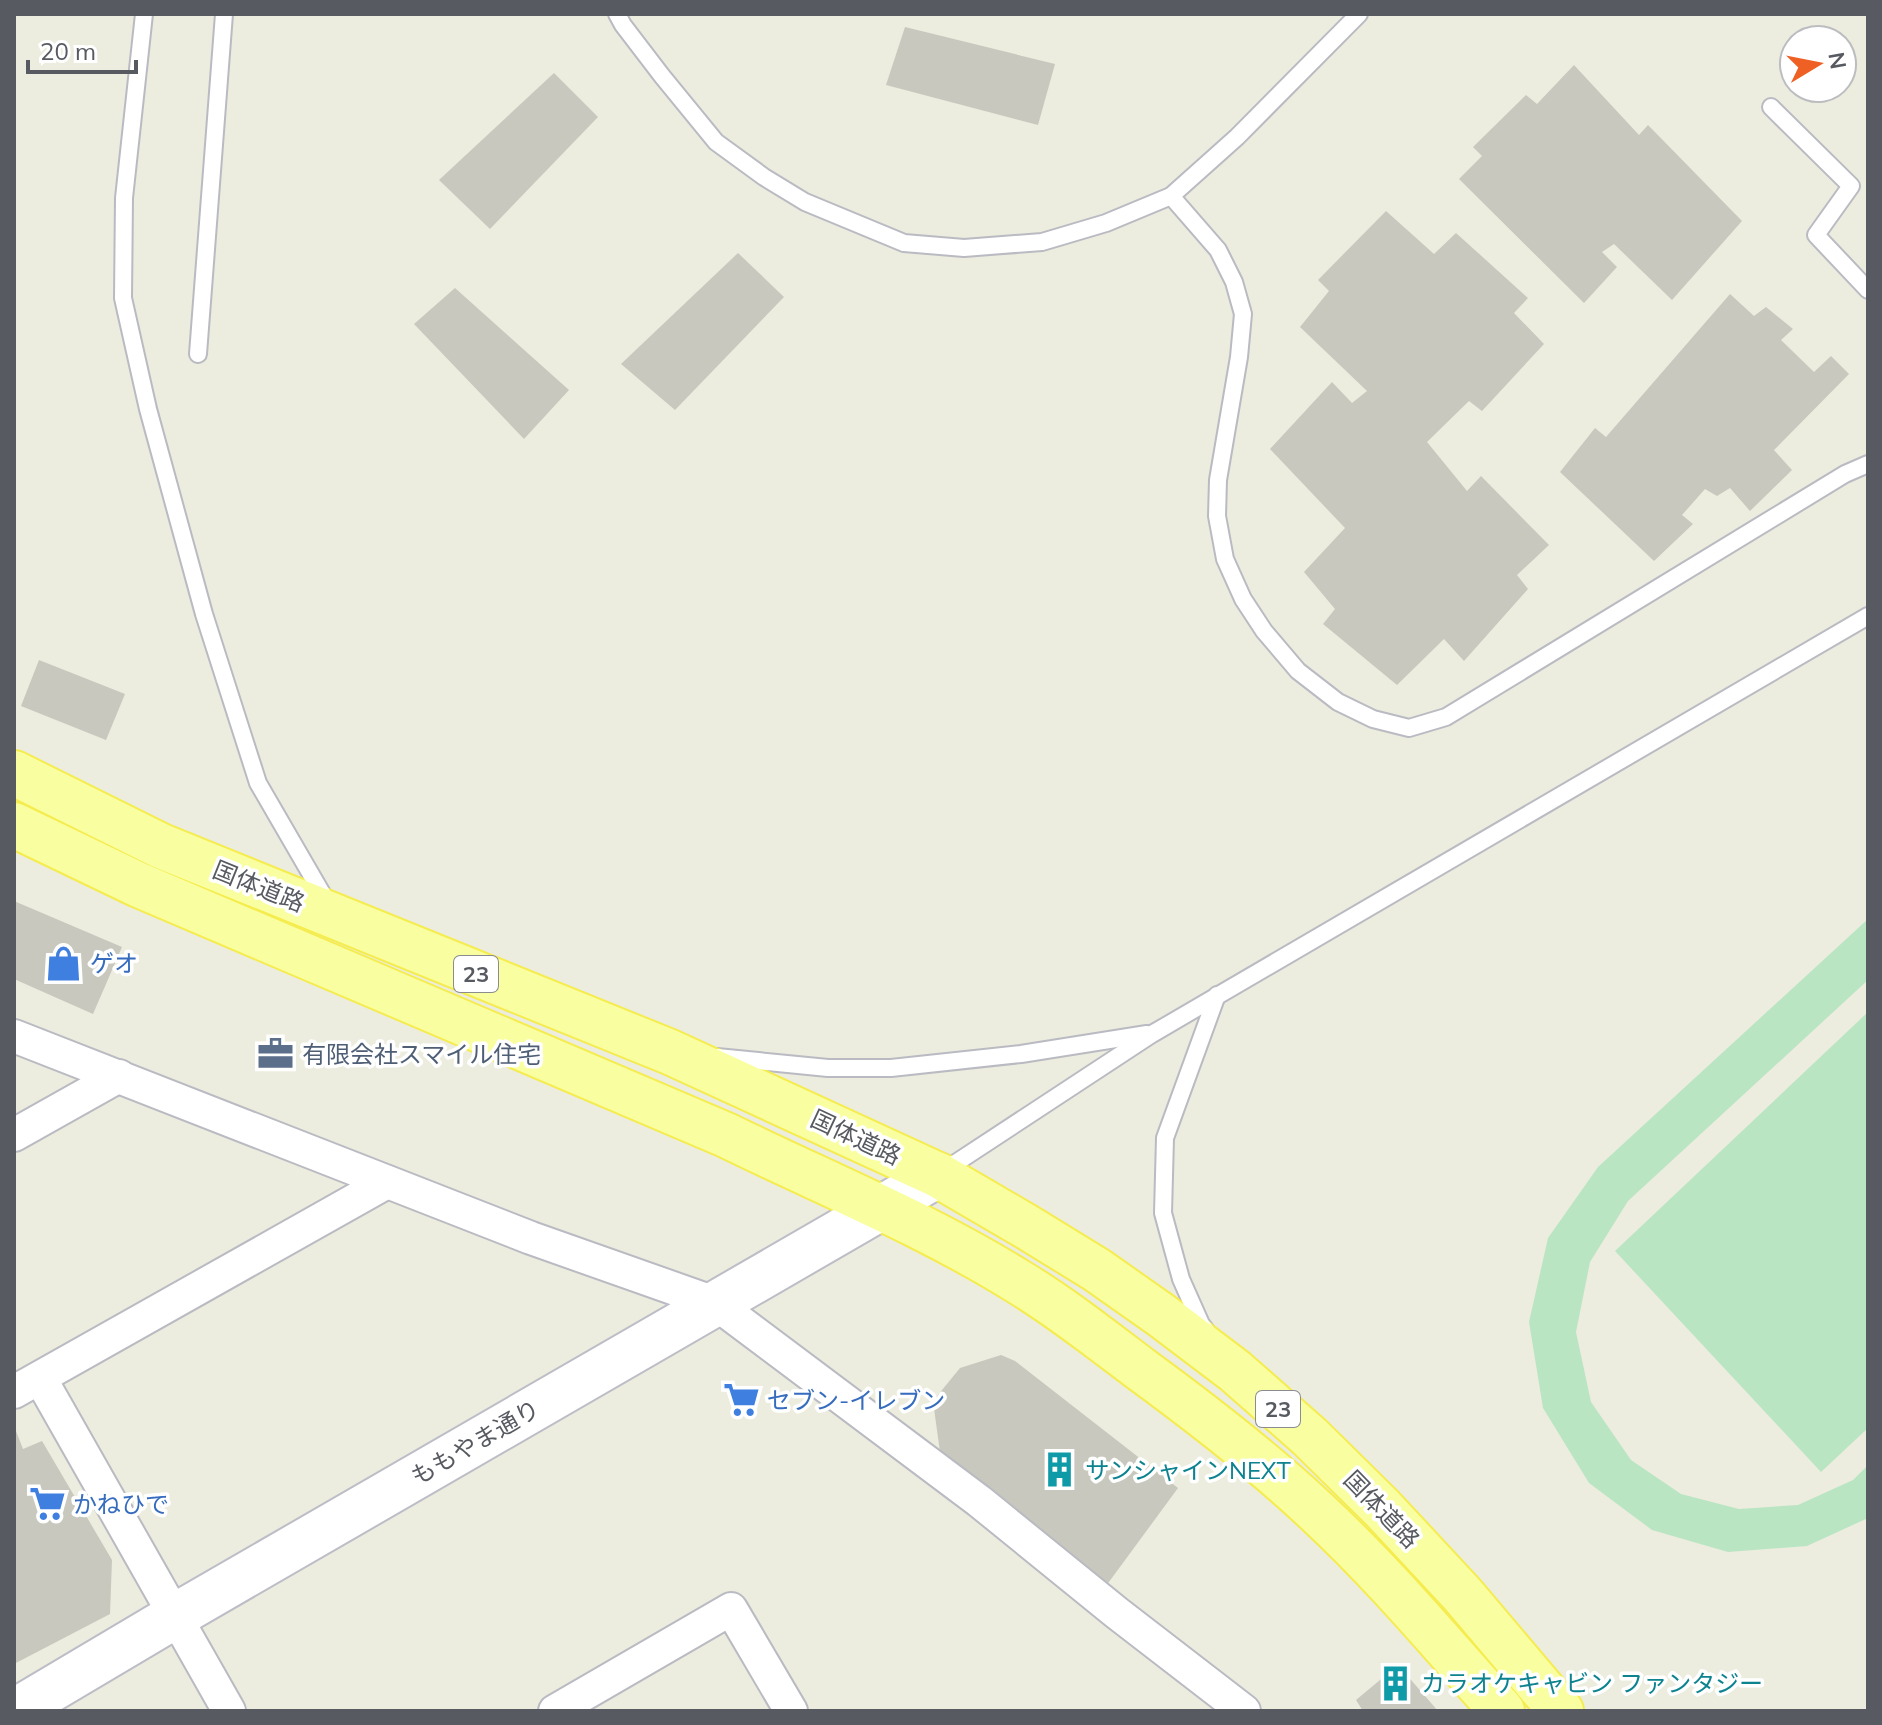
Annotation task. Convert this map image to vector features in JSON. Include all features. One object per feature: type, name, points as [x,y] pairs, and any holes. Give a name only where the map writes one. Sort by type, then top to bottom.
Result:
[{"type":"main road","name":"国体道路","points":[[14,773],[161,846],[670,1052],[938,1175],[1097,1270],[1235,1371],[1310,1437],[1462,1594],[1561,1711]]},
{"type":"main road","name":"国体道路","points":[[14,825],[139,885],[726,1135],[883,1208],[1019,1282],[1169,1389],[1272,1471],[1360,1555],[1502,1711]]},
{"type":"street","points":[[14,1036],[531,1238],[715,1303],[979,1501],[1244,1711]]},
{"type":"street","points":[[14,1135],[119,1076]]},
{"type":"street","name":"ももやま通り","points":[[15,1711],[938,1175]]},
{"type":"street","points":[[229,1711],[175,1616],[27,1385],[387,1182]]},
{"type":"street","points":[[555,1711],[731,1609],[791,1711]]},
{"type":"lane","points":[[144,14],[124,198],[123,298],[148,409],[192,570],[258,783],[337,919]]},
{"type":"lane","points":[[198,354],[224,14]]},
{"type":"lane","points":[[617,14],[716,142],[764,177],[805,202],[904,243],[964,248],[1042,242],[1106,223],[1171,196],[1237,137],[1359,14]]},
{"type":"lane","points":[[1771,107],[1851,186],[1816,235],[1868,290]]},
{"type":"lane","points":[[1171,196],[1218,250],[1234,282],[1243,314],[1239,357],[1218,480],[1217,516],[1225,559],[1243,599],[1264,631],[1298,671],[1338,702],[1373,719],[1409,728],[1446,717],[1845,474],[1868,464]]},
{"type":"lane","points":[[938,1175],[1152,1034],[1868,616]]},
{"type":"lane","points":[[1217,995],[1165,1138],[1163,1213],[1181,1279],[1201,1324],[1235,1371]]},
{"type":"lane","points":[[670,1052],[828,1068],[891,1068],[1021,1054],[1152,1034]]},
{"type":"green space","points":[[1868,919],[1868,980],[1628,1201],[1590,1262],[1576,1332],[1591,1402],[1631,1460],[1681,1494],[1739,1509],[1798,1505],[1853,1480],[1868,1465],[1868,1518],[1807,1546],[1728,1552],[1652,1530],[1589,1483],[1543,1408],[1529,1322],[1548,1238],[1598,1167]]},
{"type":"green space","points":[[1868,1012],[1868,1428],[1821,1472],[1615,1251]]},
{"type":"building","points":[[905,27],[1055,64],[1038,125],[886,85]]},
{"type":"building","points":[[1574,65],[1639,135],[1648,125],[1742,221],[1672,300],[1614,244],[1602,252],[1617,267],[1584,303],[1459,179],[1482,156],[1473,147],[1526,95],[1537,104]]},
{"type":"building","points":[[554,73],[598,117],[490,229],[439,180]]},
{"type":"building","points":[[1386,211],[1434,254],[1456,233],[1528,298],[1514,313],[1544,344],[1482,411],[1469,401],[1427,442],[1467,491],[1481,476],[1549,545],[1517,575],[1528,589],[1464,661],[1444,639],[1397,685],[1323,624],[1335,609],[1304,572],[1345,528],[1270,449],[1332,382],[1352,403],[1367,391],[1300,327],[1329,291],[1318,280]]},
{"type":"building","points":[[738,253],[784,297],[675,410],[621,364]]},
{"type":"building","points":[[455,288],[569,390],[524,439],[414,324]]},
{"type":"building","points":[[1730,294],[1754,316],[1766,307],[1793,329],[1781,340],[1814,372],[1831,356],[1849,374],[1774,450],[1792,470],[1750,511],[1730,488],[1717,496],[1705,489],[1682,515],[1693,524],[1654,561],[1560,472],[1595,428],[1606,437]]},
{"type":"building","points":[[39,660],[125,694],[106,740],[21,706]]},
{"type":"building","name":"ゲオ","points":[[14,901],[122,947],[93,1014],[14,979]]},
{"type":"building","name":"サンシャインNEXT","points":[[1001,1355],[1015,1361],[1178,1488],[1106,1586],[940,1452],[933,1401],[960,1368]]},
{"type":"building","name":"かねひで","points":[[14,1426],[23,1449],[42,1441],[112,1560],[110,1614],[14,1664]]},
{"type":"building","name":"カラオケキャビン ファンタジー","points":[[1398,1665],[1438,1711],[1363,1711],[1356,1700]]},
{"type":"place","name":"ゲオ","points":[[64,963]]},
{"type":"place","name":"有限会社スマイル住宅","points":[[276,1054]]},
{"type":"place","name":"セブン-イレブン","points":[[741,1400]]},
{"type":"place","name":"サンシャインNEXT","points":[[1059,1470]]},
{"type":"place","name":"かねひで","points":[[47,1504]]},
{"type":"place","name":"カラオケキャビン ファンタジー","points":[[1395,1683]]}]
